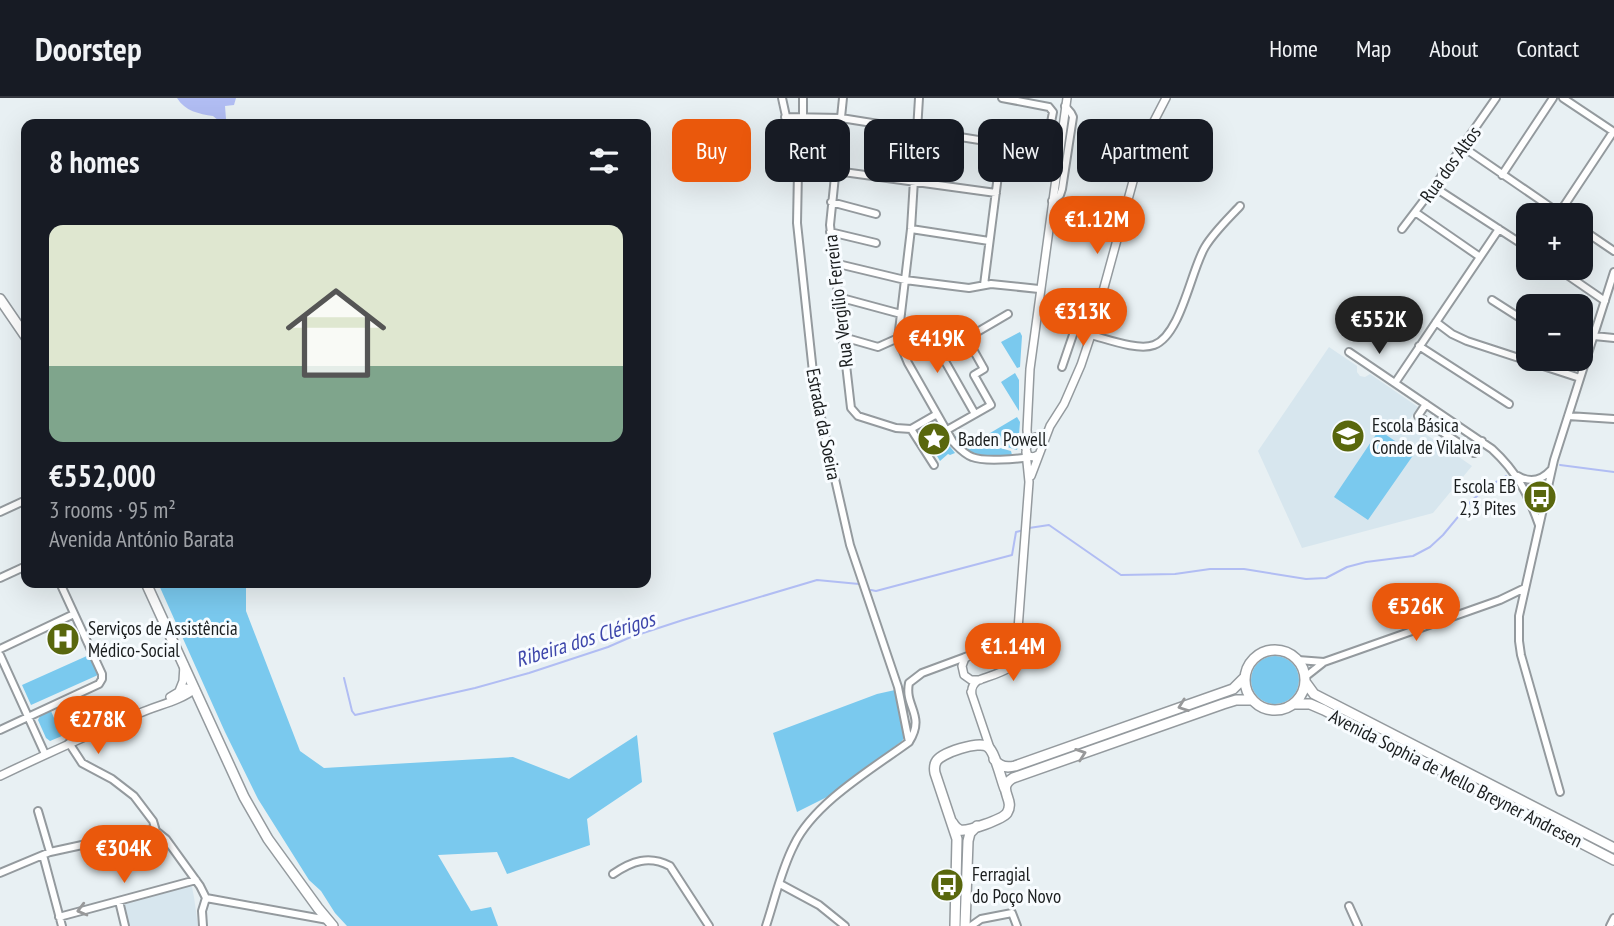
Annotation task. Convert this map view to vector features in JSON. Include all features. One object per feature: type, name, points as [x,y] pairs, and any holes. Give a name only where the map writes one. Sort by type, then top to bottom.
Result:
[{"type":"main road","points":[[0,299],[21,330]]},
{"type":"main road","points":[[148,588],[243,797],[268,839],[331,923]]},
{"type":"main road","points":[[1277,650],[1289,653],[1298,660],[1305,680],[1303,694],[1295,704],[1273,711],[1261,708],[1252,700],[1246,690],[1244,678],[1247,666],[1255,657],[1265,651],[1277,650]]},
{"type":"main road","points":[[955,926],[957,843],[934,773],[935,764],[942,756],[972,745],[983,744],[1003,766],[1015,766],[1233,689],[1244,678]]},
{"type":"main road","name":"Avenida Sophia de Mello Breyner Andresen","points":[[1305,680],[1314,694],[1614,848]]},
{"type":"main road","points":[[952,822],[960,830],[964,830],[1005,815],[1008,809],[1006,786],[1013,778],[1223,704],[1236,700],[1252,700]]},
{"type":"main road","name":"Avenida Sophia de Mello Breyner Andresen","points":[[1295,704],[1310,704],[1324,710],[1614,860]]},
{"type":"main road","points":[[993,755],[1008,797]]},
{"type":"main road","points":[[965,926],[968,841],[970,833],[978,826]]},
{"type":"street","name":"Estrada da Soeira","points":[[782,98],[798,170],[797,223],[815,391],[850,545],[898,687],[909,742]]},
{"type":"street","points":[[803,98],[803,117]]},
{"type":"street","name":"Rua Vergílio Ferreira","points":[[841,118],[843,98]]},
{"type":"street","points":[[918,119],[919,98]]},
{"type":"street","points":[[1002,98],[1049,107],[1053,112],[1052,119]]},
{"type":"street","points":[[996,193],[915,182],[898,339],[908,363],[953,442],[962,452],[974,458],[1030,453],[1042,447],[1050,426],[1074,383],[1087,347],[1138,163],[1152,125],[1166,98]]},
{"type":"street","name":"Rua dos Altos","points":[[1402,229],[1496,98]]},
{"type":"street","points":[[1502,175],[1553,98]]},
{"type":"street","points":[[1563,98],[1614,132],[1568,203]]},
{"type":"street","points":[[1030,453],[1027,430],[1030,369],[1066,102]]},
{"type":"street","points":[[785,117],[841,118],[864,122]]},
{"type":"street","points":[[1462,147],[1543,203]]},
{"type":"street","name":"Rua Vergílio Ferreira","points":[[834,182],[830,232],[851,408],[858,416],[896,428],[911,429]]},
{"type":"street","points":[[984,285],[997,182]]},
{"type":"street","points":[[1434,187],[1516,240]]},
{"type":"street","points":[[831,202],[876,214]]},
{"type":"street","points":[[1091,335],[1139,347],[1152,346],[1162,341],[1186,299],[1203,250],[1240,206]]},
{"type":"street","points":[[1415,212],[1480,257]]},
{"type":"street","points":[[911,229],[989,241]]},
{"type":"street","points":[[1395,383],[1499,229]]},
{"type":"street","points":[[830,232],[877,243]]},
{"type":"street","points":[[1593,237],[1614,251]]},
{"type":"street","points":[[834,263],[905,280],[969,288],[999,284],[1039,289]]},
{"type":"street","points":[[1560,792],[1520,648],[1521,602],[1553,468],[1614,272]]},
{"type":"street","points":[[1574,280],[1605,301]]},
{"type":"street","points":[[838,297],[901,314]]},
{"type":"street","points":[[1492,300],[1516,315]]},
{"type":"street","points":[[967,338],[1008,314]]},
{"type":"street","points":[[1062,367],[1078,320]]},
{"type":"street","points":[[930,336],[957,321],[984,369],[974,374],[991,405],[947,430]]},
{"type":"street","points":[[1436,322],[1467,341],[1516,357]]},
{"type":"street","points":[[842,337],[878,347],[925,326],[975,414]]},
{"type":"street","points":[[1594,336],[1614,338]]},
{"type":"street","points":[[1071,342],[1087,347]]},
{"type":"street","points":[[1419,346],[1509,404]]},
{"type":"street","points":[[1349,352],[1500,456],[1516,475],[1540,527]]},
{"type":"street","points":[[1560,371],[1580,378]]},
{"type":"street","points":[[1426,404],[1418,416],[1474,453],[1482,442]]},
{"type":"street","points":[[934,465],[911,429],[937,414]]},
{"type":"street","points":[[1029,414],[1037,437],[1042,440],[1042,447]]},
{"type":"street","points":[[1568,416],[1614,419]]},
{"type":"street","points":[[972,695],[973,685],[1005,671],[1012,666],[1016,656],[1031,439],[1050,426]]},
{"type":"street","points":[[1516,475],[1534,480],[1546,475],[1553,468]]},
{"type":"street","points":[[0,512],[21,504]]},
{"type":"street","points":[[0,578],[21,568]]},
{"type":"street","points":[[0,730],[99,684],[102,680],[102,674],[62,588]]},
{"type":"street","points":[[1298,660],[1324,662],[1500,600],[1525,588]]},
{"type":"street","points":[[1500,600],[1521,602]]},
{"type":"street","points":[[0,649],[74,614]]},
{"type":"street","points":[[766,926],[794,843],[810,822],[833,797],[909,742],[916,728],[908,689],[914,677],[1012,641],[1017,632]]},
{"type":"street","points":[[998,646],[1007,646],[1012,651],[1012,666]]},
{"type":"street","points":[[0,655],[45,754]]},
{"type":"street","points":[[970,656],[964,659],[963,673],[993,755]]},
{"type":"street","points":[[1305,680],[1324,662]]},
{"type":"street","points":[[946,664],[956,664],[971,680],[980,680]]},
{"type":"street","points":[[179,695],[184,665]]},
{"type":"street","points":[[0,776],[179,695],[185,688],[195,689]]},
{"type":"street","points":[[179,695],[203,706]]},
{"type":"street","points":[[972,745],[982,736],[982,725]]},
{"type":"street","points":[[69,743],[82,763],[112,779],[134,796],[153,821],[156,831]]},
{"type":"street","points":[[38,811],[50,852]]},
{"type":"street","points":[[0,873],[50,852],[145,830],[156,831],[166,839],[206,898],[202,911],[203,926]]},
{"type":"street","points":[[43,855],[62,926]]},
{"type":"street","points":[[613,874],[627,864],[645,860],[660,861],[670,866],[709,926]]},
{"type":"street","points":[[60,917],[196,880]]},
{"type":"street","points":[[780,884],[819,905],[845,926]]},
{"type":"street","points":[[206,898],[300,914],[331,923]]},
{"type":"street","points":[[119,901],[125,926]]},
{"type":"street","points":[[1349,906],[1358,926]]},
{"type":"street","points":[[300,914],[318,908]]},
{"type":"street","points":[[966,910],[981,919]]},
{"type":"street","points":[[971,926],[981,919],[1012,913],[1017,926]]},
{"type":"street","points":[[1610,926],[1614,918]]},
{"type":"shaded area","points":[[177,98],[236,98],[234,105],[225,106],[226,119],[198,113]]},
{"type":"shaded area","points":[[1020,332],[1020,367],[1017,368],[1001,342]]},
{"type":"shaded area","name":"Escola Básica Conde de Vilalva","points":[[1329,347],[1357,366],[1360,376],[1370,374],[1418,407],[1408,422],[1472,466],[1433,513],[1302,548],[1258,451]]},
{"type":"shaded area","points":[[1015,373],[1019,380],[1019,411],[1001,382]]},
{"type":"shaded area","points":[[1017,417],[1020,422],[1017,450],[980,439]]},
{"type":"shaded area","points":[[933,429],[938,431],[955,453],[948,454],[940,461],[925,436]]},
{"type":"shaded area","points":[[1379,430],[1414,454],[1368,520],[1334,497]]},
{"type":"shaded area","points":[[955,436],[1011,451],[1012,455],[987,456],[973,453]]},
{"type":"shaded area","points":[[160,588],[246,588],[246,611],[300,751],[324,768],[513,757],[569,779],[637,735],[642,782],[587,819],[590,845],[507,874],[497,852],[438,855],[471,911],[491,907],[498,926],[347,926],[321,891],[309,880],[258,799]]},
{"type":"shaded area","points":[[89,655],[98,675],[31,705],[22,685]]},
{"type":"shaded area","points":[[1275,656],[1292,663],[1299,680],[1292,697],[1275,704],[1258,697],[1251,680],[1258,663]]},
{"type":"shaded area","points":[[895,690],[904,738],[902,741],[833,794],[797,812],[773,733],[877,694]]},
{"type":"shaded area","points":[[51,711],[62,736],[50,741],[38,720],[40,716]]},
{"type":"shaded area","points":[[192,887],[198,926],[128,926],[123,906],[125,903]]},
{"type":"waterway","name":"Ribeira dos Clérigos","points":[[1560,465],[1614,472]]},
{"type":"waterway","name":"Ribeira dos Clérigos","points":[[1029,528],[1049,525],[1121,575],[1244,569],[1306,579],[1326,578],[1347,567],[1413,556],[1430,547],[1472,500],[1506,476]]},
{"type":"waterway","name":"Ribeira dos Clérigos","points":[[871,590],[876,591],[1012,555],[1016,532],[1024,530]]},
{"type":"waterway","name":"Ribeira dos Clérigos","points":[[344,678],[355,715],[529,673],[683,620],[817,580],[859,584]]},
{"type":"place","name":"Escola Básica Conde de Vilalva","points":[[1348,436]]},
{"type":"place","name":"Baden Powell","points":[[934,439]]},
{"type":"place","name":"Escola EB 2,3 Pites","points":[[1540,497]]},
{"type":"place","name":"Serviços de Assistência Médico-Social","points":[[63,639]]},
{"type":"place","name":"Ferragial do Poço Novo","points":[[947,885]]}]
